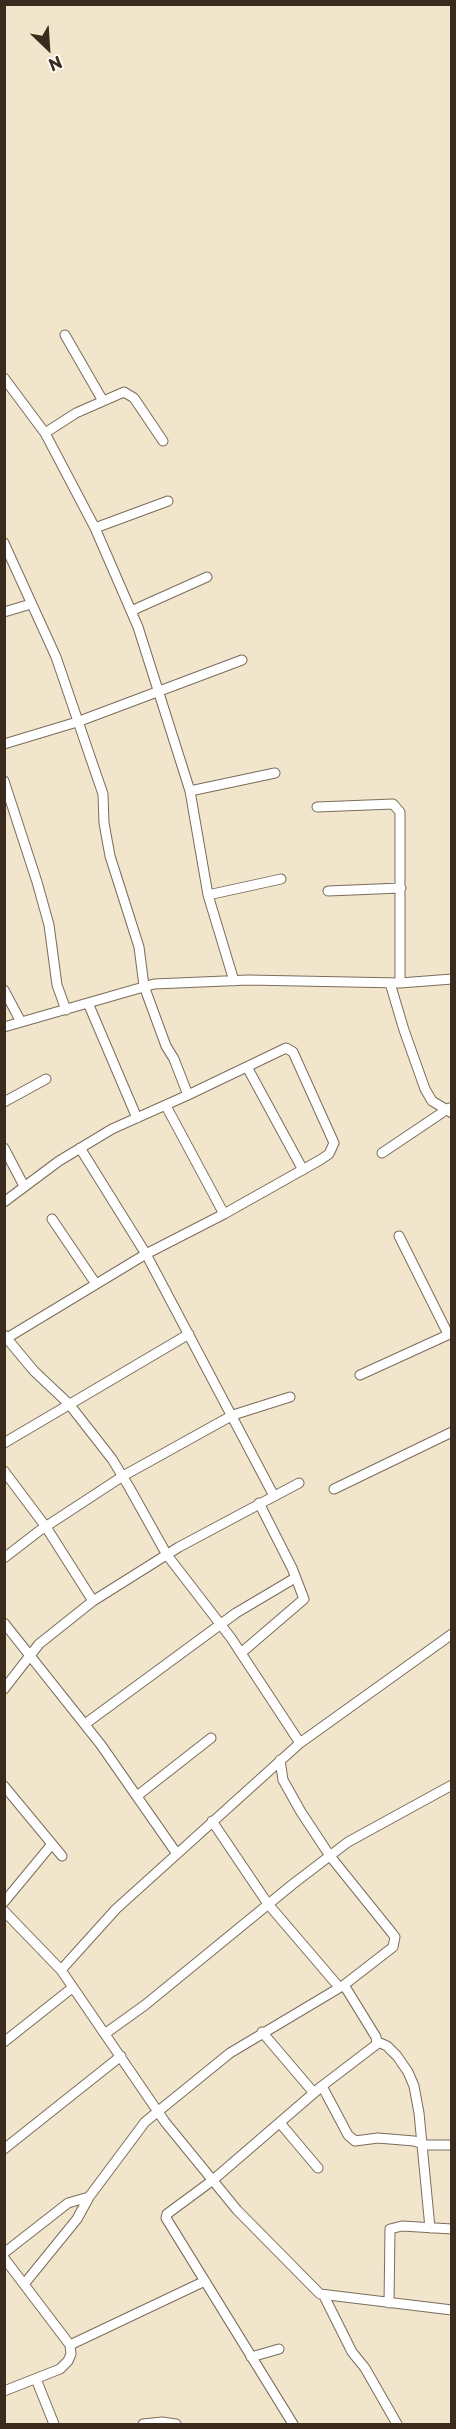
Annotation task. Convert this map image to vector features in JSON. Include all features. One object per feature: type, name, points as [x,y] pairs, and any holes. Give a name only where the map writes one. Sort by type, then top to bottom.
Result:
[{"type":"street","points":[[65,335],[103,401]]},
{"type":"street","points":[[4,378],[45,433],[95,528],[131,610],[160,692],[190,790],[208,895],[234,981]]},
{"type":"street","points":[[45,433],[76,413],[124,392],[130,394],[164,441]]},
{"type":"street","points":[[95,528],[168,501]]},
{"type":"street","points":[[4,543],[56,657],[103,794],[104,823],[110,856],[140,947],[144,986],[166,1046],[174,1059],[188,1095]]},
{"type":"street","points":[[131,610],[207,577]]},
{"type":"street","points":[[4,612],[31,604]]},
{"type":"street","points":[[4,744],[77,722],[242,660]]},
{"type":"street","points":[[190,790],[276,773]]},
{"type":"street","points":[[4,782],[38,882],[49,925],[57,985],[66,1010]]},
{"type":"street","points":[[317,807],[396,805],[401,815],[401,888],[395,983],[404,1030],[425,1089],[432,1101],[450,1110]]},
{"type":"street","points":[[208,895],[281,879]]},
{"type":"street","points":[[328,891],[401,888]]},
{"type":"street","points":[[4,1027],[144,986],[310,979],[395,983],[452,979]]},
{"type":"street","points":[[4,990],[21,1022]]},
{"type":"street","points":[[88,1003],[137,1118]]},
{"type":"street","points":[[4,1202],[80,1148],[112,1129],[166,1106],[286,1048],[293,1052],[334,1143],[329,1154],[224,1215],[146,1254],[6,1337],[34,1371],[69,1404],[123,1476],[167,1555],[241,1653],[300,1743]]},
{"type":"street","points":[[247,1067],[303,1170]]},
{"type":"street","points":[[4,1102],[46,1079]]},
{"type":"street","points":[[166,1106],[224,1215]]},
{"type":"street","points":[[382,1153],[450,1110]]},
{"type":"street","points":[[80,1148],[146,1254],[274,1496]]},
{"type":"street","points":[[4,1149],[24,1186]]},
{"type":"street","points":[[52,1219],[96,1284]]},
{"type":"street","points":[[360,1375],[450,1334],[399,1236]]},
{"type":"street","points":[[4,1443],[189,1334]]},
{"type":"street","points":[[4,1558],[123,1476],[233,1415],[290,1397]]},
{"type":"street","points":[[334,1489],[452,1432]]},
{"type":"street","points":[[4,1471],[46,1527],[93,1601]]},
{"type":"street","points":[[4,1689],[39,1644],[93,1601],[167,1555],[299,1483]]},
{"type":"street","points":[[241,1653],[303,1601],[296,1578],[259,1503]]},
{"type":"street","points":[[85,1724],[220,1625],[296,1578]]},
{"type":"street","points":[[4,1623],[85,1724],[177,1854]]},
{"type":"street","points":[[61,1970],[116,1909],[300,1743],[452,1634]]},
{"type":"street","points":[[137,1796],[212,1738]]},
{"type":"street","points":[[25,2283],[77,2219],[89,2197],[145,2122],[230,2053],[341,1986],[393,1947],[395,1937],[330,1856],[283,1780],[280,1761]]},
{"type":"street","points":[[106,2033],[145,2005],[348,1842],[452,1785]]},
{"type":"street","points":[[4,1786],[62,1856]]},
{"type":"street","points":[[212,1821],[268,1904],[341,1986],[378,2042],[387,2046],[397,2056],[411,2079],[419,2113],[430,2228]]},
{"type":"street","points":[[4,1902],[52,1844]]},
{"type":"street","points":[[4,1911],[61,1970],[158,2111],[237,2210],[324,2296],[352,2352],[365,2368],[397,2424]]},
{"type":"street","points":[[4,2042],[72,1988]]},
{"type":"street","points":[[262,2032],[314,2093]]},
{"type":"street","points":[[293,2424],[165,2218],[167,2214],[213,2180],[322,2086],[378,2042]]},
{"type":"street","points":[[4,2149],[121,2056]]},
{"type":"street","points":[[322,2086],[355,2141],[378,2138],[414,2141],[421,2144],[452,2145]]},
{"type":"street","points":[[280,2123],[318,2168]]},
{"type":"street","points":[[4,2253],[68,2203],[89,2197]]},
{"type":"street","points":[[389,2303],[390,2229],[402,2226],[452,2229]]},
{"type":"street","points":[[4,2258],[70,2345],[71,2354],[60,2369],[4,2391]]},
{"type":"street","points":[[70,2345],[205,2282]]},
{"type":"street","points":[[324,2296],[452,2310]]},
{"type":"street","points":[[251,2356],[279,2349]]},
{"type":"street","points":[[36,2379],[54,2424]]},
{"type":"street","points":[[143,2424],[162,2422],[176,2424]]}]
